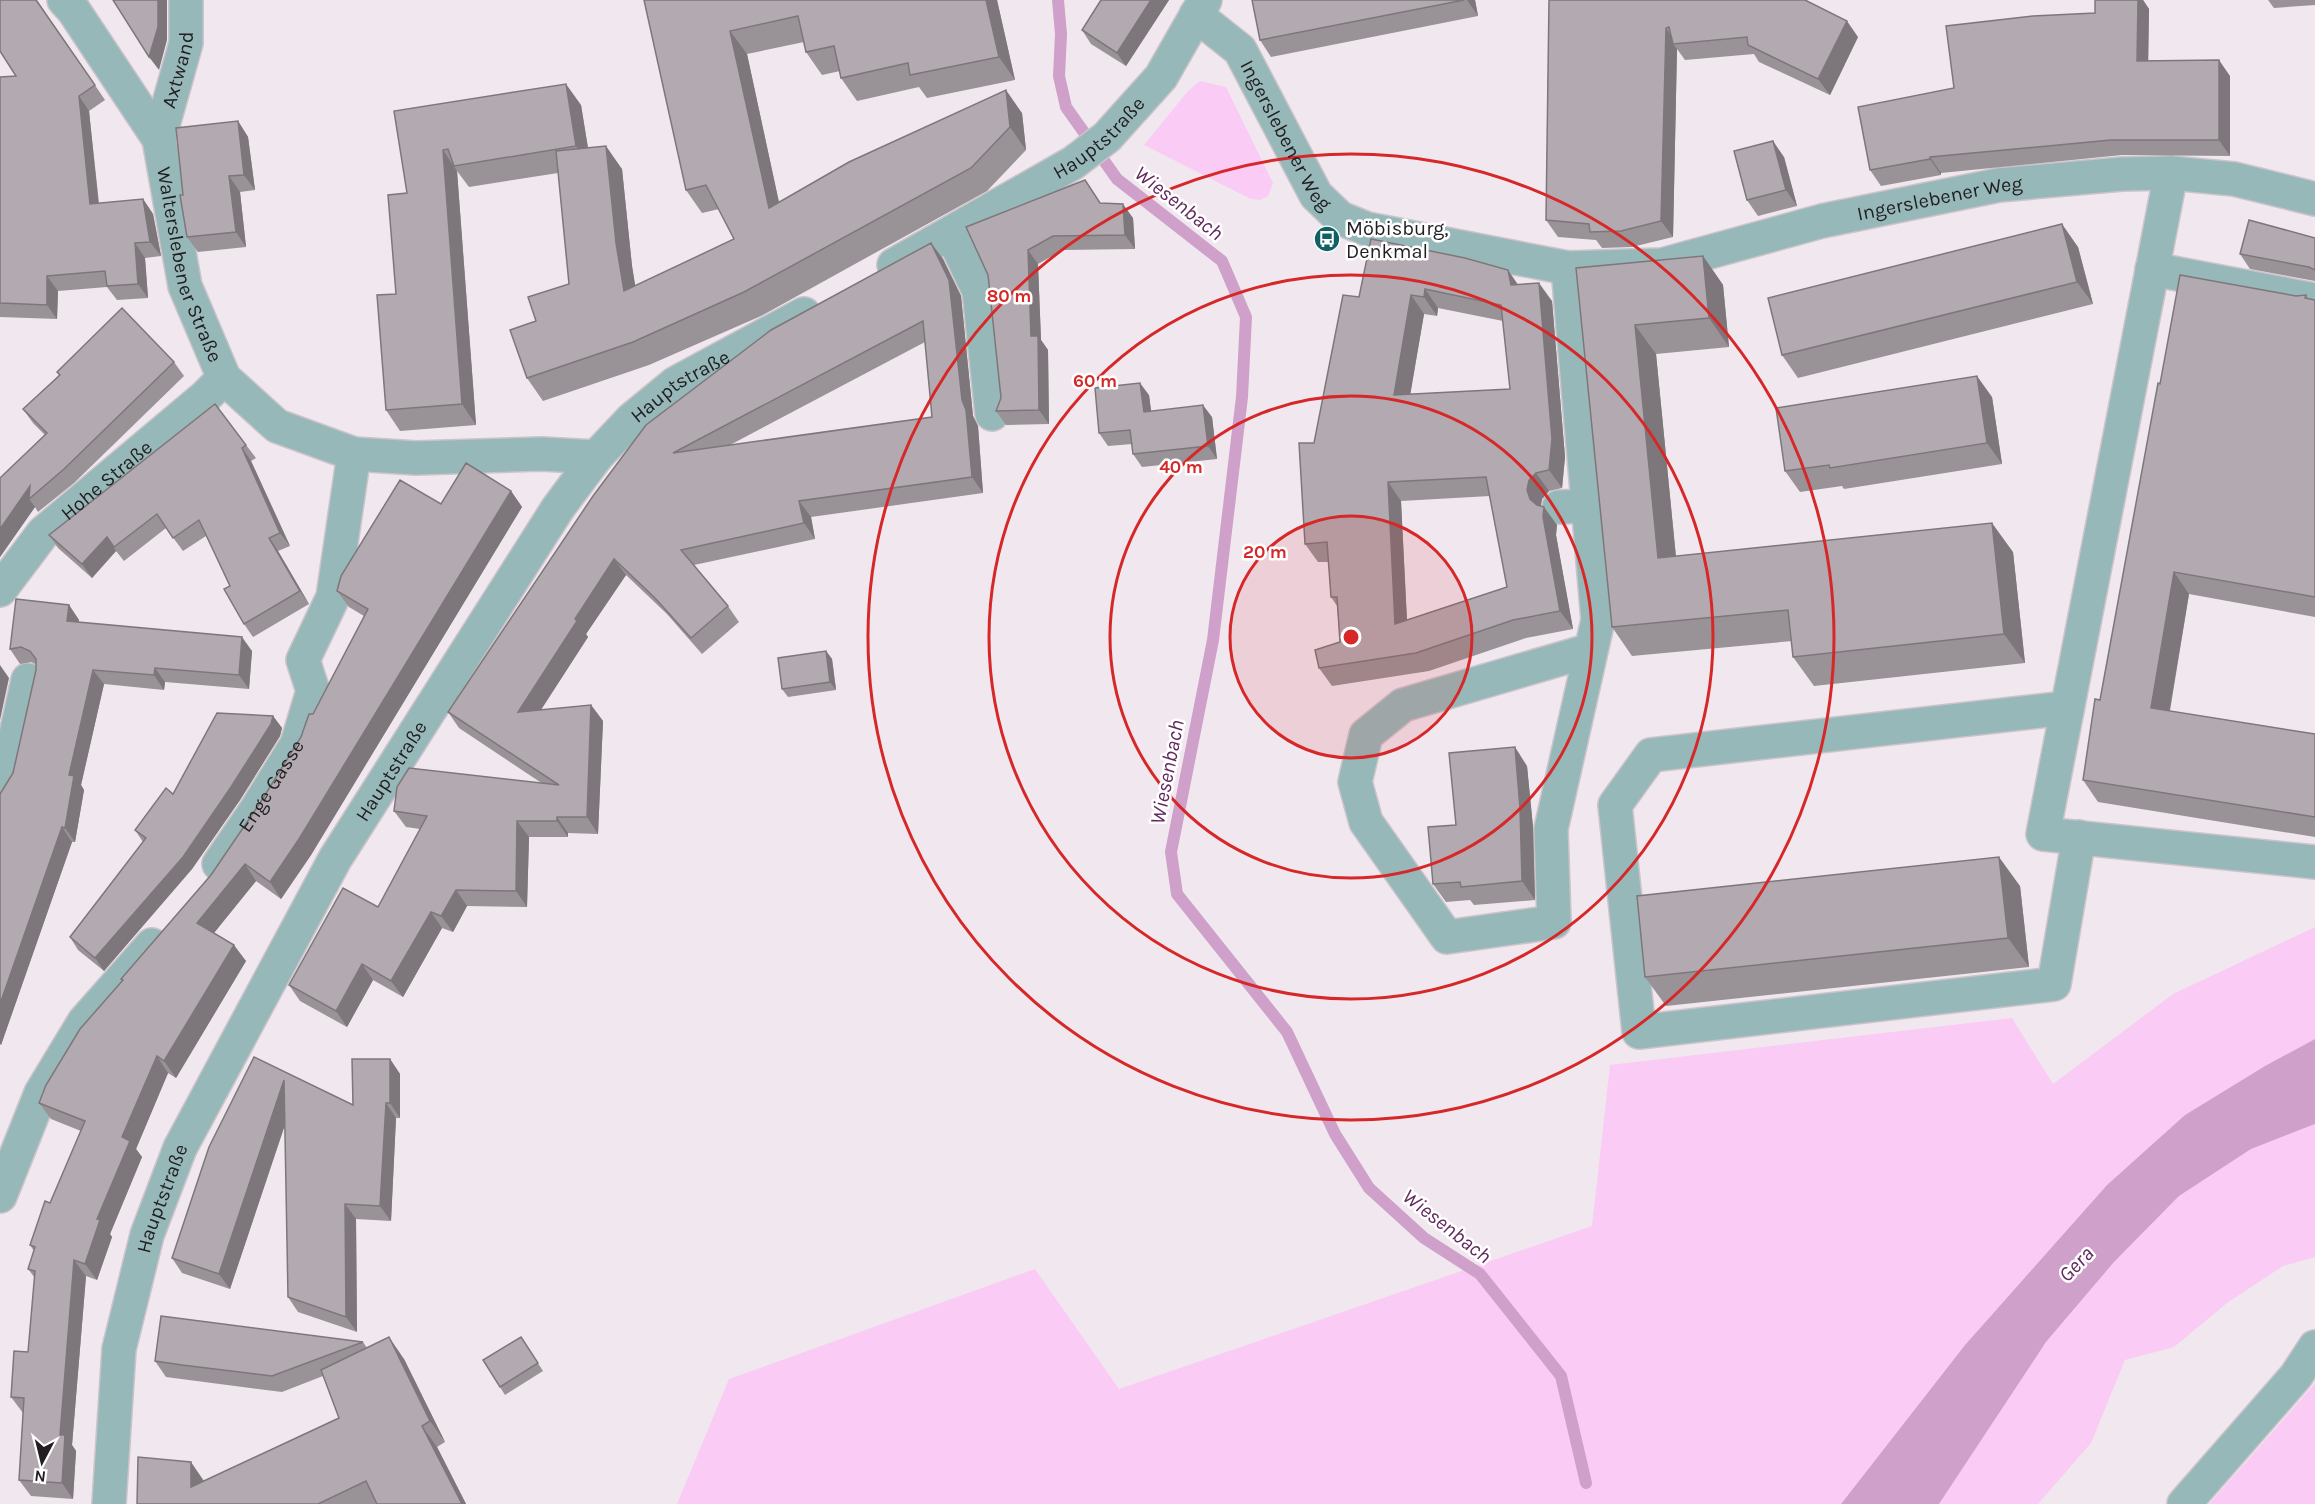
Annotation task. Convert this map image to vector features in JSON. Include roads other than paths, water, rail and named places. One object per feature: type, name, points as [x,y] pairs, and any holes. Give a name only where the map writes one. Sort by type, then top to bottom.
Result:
[{"type":"street","name":"Walterslebener Straße","points":[[64,0],[74,11],[159,139],[185,286],[224,378],[277,426],[354,454],[416,458],[542,454],[596,457]]},
{"type":"street","name":"Axtwand","points":[[159,139],[186,43],[186,0]]},
{"type":"street","name":"Hauptstraße","points":[[868,279],[1072,163],[1107,137],[1161,77],[1201,7]]},
{"type":"street","name":"Ingerslebener Weg","points":[[1201,7],[1240,50],[1316,195],[1340,218],[1367,229],[1568,268],[1662,265],[1822,220],[1999,185],[2122,174],[2171,173],[2234,179],[2315,199]]},
{"type":"street","points":[[2171,173],[2043,834],[2315,862]]},
{"type":"street","points":[[951,233],[979,291],[992,414]]},
{"type":"street","points":[[1568,268],[1574,506],[1595,635],[1551,830],[1554,922],[1447,937],[1366,822],[1355,782],[1366,735],[1403,705],[1595,635]]},
{"type":"street","points":[[2152,269],[2315,300]]},
{"type":"street","name":"Hauptstraße","points":[[109,1504],[119,1349],[147,1235],[180,1148],[335,859],[558,508],[596,457],[631,420],[676,383],[827,301]]},
{"type":"street","name":"Hohe Straße","points":[[0,590],[43,533],[206,396],[224,378]]},
{"type":"street","name":"Enge Gasse","points":[[200,890],[256,810],[297,744],[313,691],[303,660],[333,597],[354,454]]},
{"type":"street","points":[[0,793],[6,780],[28,680]]},
{"type":"street","points":[[2067,708],[1651,755],[1615,805],[1639,1032],[2054,984],[2079,837]]},
{"type":"street","points":[[0,1196],[40,1093],[84,1023],[169,925]]},
{"type":"street","points":[[2184,1504],[2296,1377],[2315,1347]]},
{"type":"water","name":"Gera","points":[[2315,1039],[2315,1124],[2251,1149],[2179,1196],[2114,1262],[2046,1342],[1939,1504],[1841,1504],[1965,1345],[2107,1185],[2185,1115],[2265,1066]]},
{"type":"waterway","name":"Wiesenbach","points":[[1058,0],[1061,34],[1059,76],[1066,107],[1117,179],[1222,261],[1246,317],[1242,397],[1213,640],[1171,852],[1177,894],[1287,1032],[1335,1134],[1369,1188],[1424,1238],[1480,1274],[1561,1376],[1586,1483]]},
{"type":"place","name":"Möbisburg, Denkmal","points":[[1327,239]]}]
